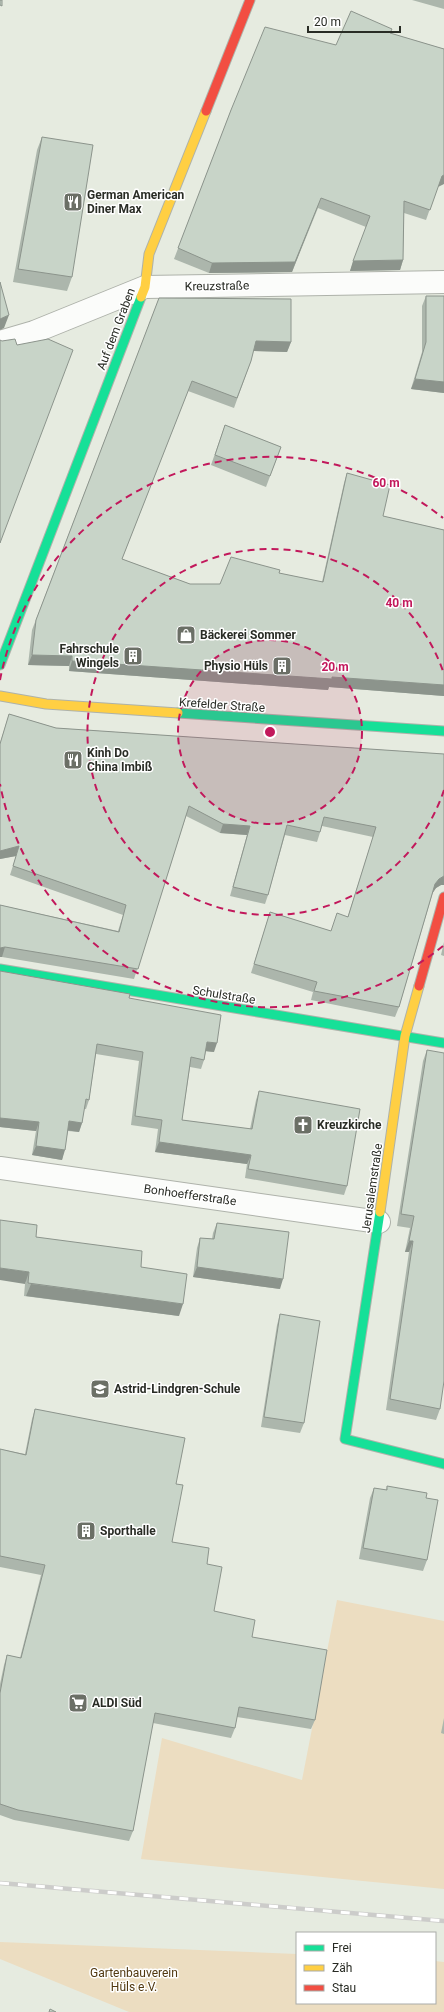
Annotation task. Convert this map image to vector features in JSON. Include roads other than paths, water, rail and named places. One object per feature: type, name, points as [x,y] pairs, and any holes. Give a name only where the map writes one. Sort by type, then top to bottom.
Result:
[{"type":"street","name":"Auf dem Graben","points":[[0,665],[145,287],[150,254],[250,0]]},
{"type":"street","name":"Kreuzstraße","points":[[0,342],[34,332],[145,287],[444,282]]},
{"type":"street","name":"Krefelder Straße","points":[[0,696],[53,705],[444,731]]},
{"type":"street","name":"Jerusalemstraße","points":[[444,898],[404,1036],[379,1222],[345,1439],[444,1464]]},
{"type":"street","name":"Schulstraße","points":[[0,969],[444,1042]]},
{"type":"street","name":"Bonhoefferstraße","points":[[0,1168],[379,1222]]},
{"type":"railway","points":[[0,1883],[444,1921]]},
{"type":"place","name":"German American Diner Max","points":[[73,202]]},
{"type":"place","name":"Bäckerei Sommer","points":[[186,635]]},
{"type":"place","name":"Fahrschule Wingels","points":[[133,656]]},
{"type":"place","name":"Physio Hüls","points":[[282,666]]},
{"type":"place","name":"Kinh Do China Imbiß","points":[[73,760]]},
{"type":"place","name":"Kreuzkirche","points":[[303,1125]]},
{"type":"place","name":"Astrid-Lindgren-Schule","points":[[100,1389]]},
{"type":"place","name":"Sporthalle","points":[[86,1531]]},
{"type":"place","name":"ALDI Süd","points":[[78,1703]]},
{"type":"park label","name":"Gartenbauverein Hüls e.V.","points":[[134,1980]]}]
